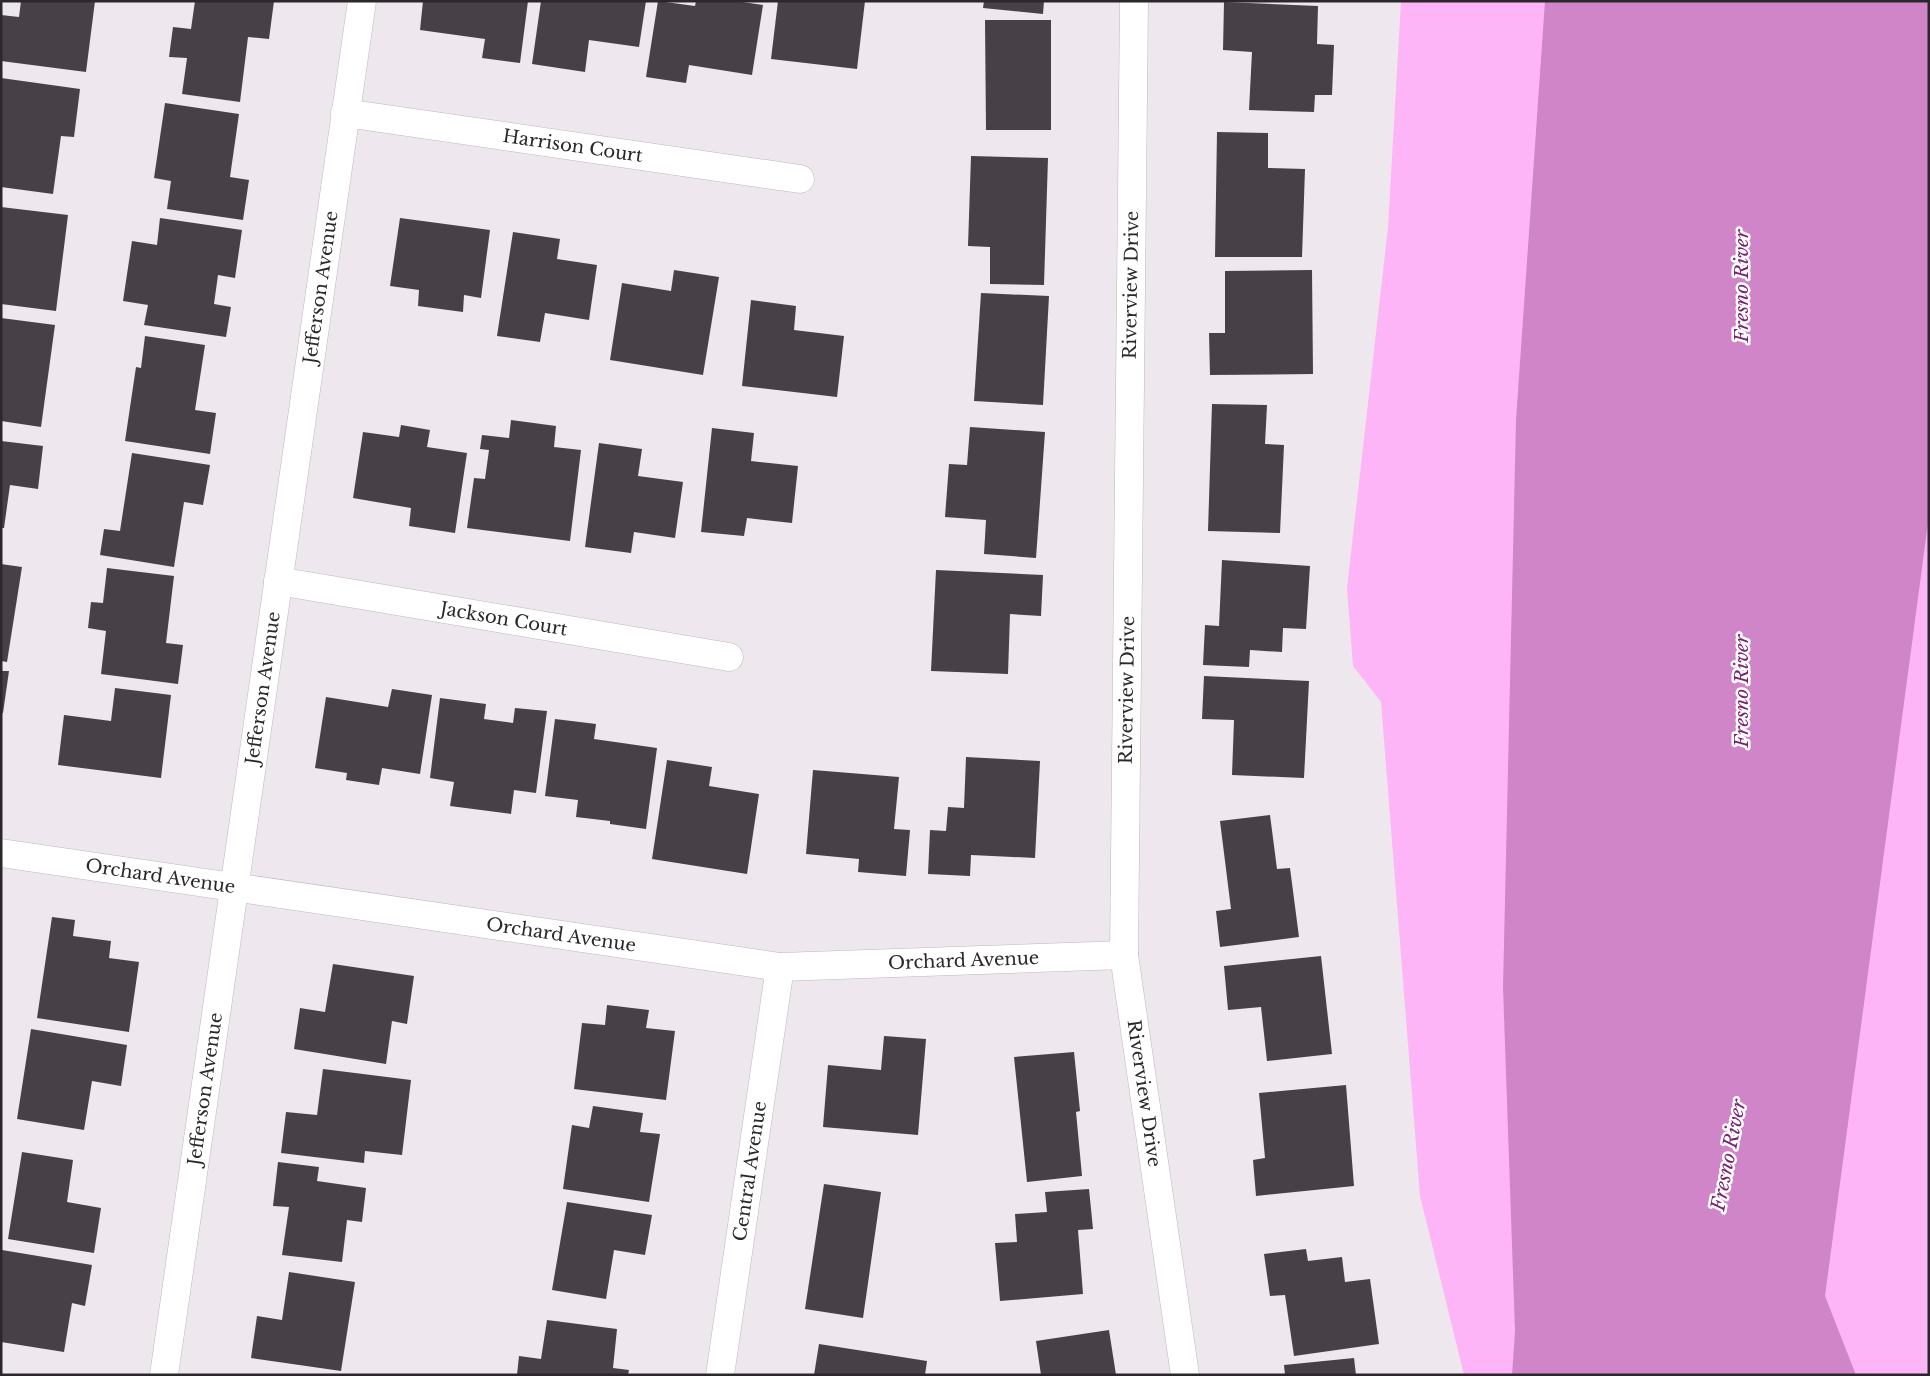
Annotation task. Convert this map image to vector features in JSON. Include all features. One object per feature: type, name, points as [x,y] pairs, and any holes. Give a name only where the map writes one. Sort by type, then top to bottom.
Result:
[{"type":"street","name":"Jefferson Avenue","points":[[164,1375],[362,1]]},
{"type":"street","name":"Riverview Drive","points":[[1134,1],[1124,955],[1185,1375]]},
{"type":"street","name":"Harrison Court","points":[[345,113],[800,179]]},
{"type":"street","name":"Jackson Court","points":[[278,581],[729,657]]},
{"type":"street","name":"Orchard Avenue","points":[[1,853],[780,967],[1124,955]]},
{"type":"street","name":"Central Avenue","points":[[720,1375],[780,967]]},
{"type":"shaded area","points":[[1401,1],[1929,1],[1929,1375],[1464,1375],[1420,1196],[1381,702],[1353,666],[1347,588],[1388,227]]},
{"type":"water","name":"Fresno River","points":[[1545,1],[1929,1],[1928,523],[1825,1296],[1856,1375],[1512,1375],[1515,1331],[1503,987],[1516,420]]},
{"type":"building","points":[[21,1],[95,1],[86,72],[1,61],[1,15],[19,17]]},
{"type":"building","points":[[195,1],[274,1],[269,39],[248,37],[240,102],[182,94],[187,58],[169,57],[173,27],[191,29]]},
{"type":"building","points":[[423,1],[528,1],[520,63],[482,58],[485,39],[420,30]]},
{"type":"building","points":[[541,1],[646,1],[639,47],[589,40],[585,72],[532,64]]},
{"type":"building","points":[[658,1],[695,6],[696,1],[736,1],[763,5],[752,75],[689,65],[686,83],[646,77]]},
{"type":"building","points":[[778,1],[865,1],[857,69],[771,59]]},
{"type":"building","points":[[984,1],[1044,1],[1043,14],[983,8]]},
{"type":"building","points":[[1224,2],[1318,6],[1317,44],[1334,45],[1332,95],[1315,95],[1314,112],[1249,110],[1252,52],[1223,50]]},
{"type":"building","points":[[985,20],[1051,20],[1051,130],[986,130]]},
{"type":"building","points":[[1,78],[80,89],[74,137],[61,136],[53,194],[1,187]]},
{"type":"building","points":[[165,103],[239,114],[230,177],[249,180],[243,220],[167,209],[171,181],[154,178]]},
{"type":"building","points":[[1217,132],[1268,133],[1268,168],[1305,169],[1302,257],[1215,257]]},
{"type":"building","points":[[971,156],[1048,158],[1044,285],[990,284],[990,247],[968,246]]},
{"type":"building","points":[[1,207],[68,215],[56,311],[1,304]]},
{"type":"building","points":[[160,218],[242,230],[235,278],[218,275],[214,304],[231,307],[226,337],[144,325],[148,305],[123,301],[132,241],[157,245]]},
{"type":"building","points":[[400,218],[490,230],[481,298],[464,295],[463,312],[418,306],[419,290],[390,286]]},
{"type":"building","points":[[513,232],[560,239],[557,259],[597,265],[589,320],[545,313],[540,342],[497,336]]},
{"type":"building","points":[[674,270],[719,277],[703,375],[610,360],[622,283],[671,291]]},
{"type":"building","points":[[1312,270],[1313,374],[1210,375],[1209,333],[1225,333],[1225,271]]},
{"type":"building","points":[[981,293],[1049,296],[1043,405],[974,401]]},
{"type":"building","points":[[751,300],[796,306],[794,330],[844,336],[837,397],[742,386]]},
{"type":"building","points":[[1,318],[55,325],[41,427],[1,421]]},
{"type":"building","points":[[145,336],[205,345],[195,410],[216,413],[210,454],[125,441],[136,367],[141,368]]},
{"type":"building","points":[[1212,404],[1267,405],[1265,444],[1284,445],[1280,533],[1208,531]]},
{"type":"building","points":[[511,420],[556,426],[554,447],[581,450],[570,541],[467,528],[474,478],[485,479],[489,450],[480,449],[482,435],[509,438]]},
{"type":"building","points":[[401,425],[430,430],[427,447],[467,453],[455,533],[409,526],[411,508],[353,498],[363,432],[399,437]]},
{"type":"building","points":[[970,427],[1045,432],[1036,558],[984,554],[986,520],[945,517],[949,464],[967,465]]},
{"type":"building","points":[[712,428],[754,433],[751,461],[798,466],[792,523],[747,518],[744,536],[701,532]]},
{"type":"building","points":[[1,441],[43,446],[38,489],[10,485],[4,528],[1,528]]},
{"type":"building","points":[[599,443],[642,449],[638,476],[683,482],[675,538],[634,532],[631,553],[585,547]]},
{"type":"building","points":[[132,453],[210,465],[203,505],[184,502],[174,567],[100,555],[104,529],[120,531]]},
{"type":"building","points":[[1222,560],[1310,566],[1306,629],[1283,628],[1282,652],[1250,650],[1249,667],[1203,665],[1205,625],[1219,626]]},
{"type":"building","points":[[1,564],[22,567],[7,662],[1,661]]},
{"type":"building","points":[[107,568],[174,576],[166,643],[183,645],[178,684],[101,674],[106,631],[88,628],[91,602],[103,603]]},
{"type":"building","points":[[936,570],[1043,575],[1041,616],[1010,614],[1008,674],[931,671]]},
{"type":"building","points":[[1,671],[9,671],[3,713],[1,713]]},
{"type":"building","points":[[1204,676],[1309,681],[1304,778],[1232,775],[1234,720],[1202,719]]},
{"type":"building","points":[[115,688],[171,695],[161,778],[58,765],[64,715],[111,721]]},
{"type":"building","points":[[392,689],[432,695],[420,774],[382,768],[379,785],[346,780],[347,773],[315,768],[326,697],[388,707]]},
{"type":"building","points":[[440,698],[486,704],[484,719],[513,723],[515,708],[547,711],[536,793],[514,790],[511,814],[450,806],[454,782],[430,778]]},
{"type":"building","points":[[555,719],[596,724],[594,739],[657,748],[646,829],[610,824],[610,821],[576,817],[578,800],[545,796]]},
{"type":"building","points":[[966,757],[1040,761],[1035,858],[971,855],[970,876],[928,874],[930,830],[946,831],[948,807],[964,808]]},
{"type":"building","points":[[667,760],[712,767],[709,786],[759,794],[747,874],[652,859]]},
{"type":"building","points":[[813,770],[899,777],[894,829],[910,830],[906,876],[858,872],[859,859],[806,854]]},
{"type":"building","points":[[1270,815],[1277,869],[1290,868],[1299,937],[1220,947],[1216,911],[1231,909],[1220,821]]},
{"type":"building","points":[[52,917],[75,920],[73,936],[111,941],[109,958],[139,962],[129,1032],[37,1018]]},
{"type":"building","points":[[1321,956],[1332,1054],[1267,1061],[1261,1007],[1228,1010],[1224,966]]},
{"type":"building","points":[[333,964],[414,976],[407,1024],[392,1021],[386,1064],[294,1049],[300,1008],[325,1012]]},
{"type":"building","points":[[607,1005],[649,1010],[646,1028],[675,1031],[666,1100],[574,1089],[582,1023],[605,1025]]},
{"type":"building","points":[[31,1029],[127,1045],[121,1086],[92,1081],[84,1130],[17,1119]]},
{"type":"building","points":[[884,1036],[926,1039],[918,1135],[823,1127],[828,1065],[881,1070]]},
{"type":"building","points":[[1074,1052],[1080,1111],[1076,1112],[1082,1176],[1027,1182],[1014,1057]]},
{"type":"building","points":[[323,1069],[411,1080],[402,1155],[365,1151],[364,1163],[281,1153],[286,1112],[317,1115]]},
{"type":"building","points":[[1346,1085],[1354,1186],[1256,1196],[1253,1160],[1265,1158],[1259,1093]]},
{"type":"building","points":[[593,1106],[643,1113],[640,1132],[660,1134],[649,1202],[563,1189],[572,1125],[589,1128]]},
{"type":"building","points":[[22,1152],[73,1160],[67,1202],[101,1208],[94,1253],[8,1239]]},
{"type":"building","points":[[278,1162],[319,1167],[317,1181],[366,1188],[362,1222],[347,1220],[342,1262],[282,1255],[289,1207],[273,1206]]},
{"type":"building","points":[[824,1184],[881,1192],[863,1318],[805,1309]]},
{"type":"building","points":[[1089,1189],[1093,1229],[1078,1230],[1083,1294],[1000,1301],[995,1243],[1017,1242],[1015,1214],[1047,1212],[1045,1192]]},
{"type":"building","points":[[567,1202],[652,1215],[645,1255],[614,1250],[606,1299],[552,1290]]},
{"type":"building","points":[[1306,1249],[1308,1261],[1342,1257],[1345,1282],[1370,1279],[1379,1344],[1294,1356],[1285,1295],[1270,1296],[1264,1254]]},
{"type":"building","points":[[2,1250],[92,1265],[85,1306],[72,1303],[64,1352],[1,1342]]},
{"type":"building","points":[[289,1272],[355,1282],[341,1371],[251,1358],[257,1316],[282,1320]]},
{"type":"building","points":[[547,1320],[617,1329],[613,1368],[629,1370],[628,1375],[517,1375],[519,1356],[541,1359]]},
{"type":"building","points":[[1109,1330],[1116,1375],[1041,1375],[1036,1341]]},
{"type":"building","points":[[819,1344],[927,1361],[925,1375],[814,1375]]},
{"type":"building","points":[[1354,1358],[1356,1375],[1285,1375],[1284,1365]]}]
